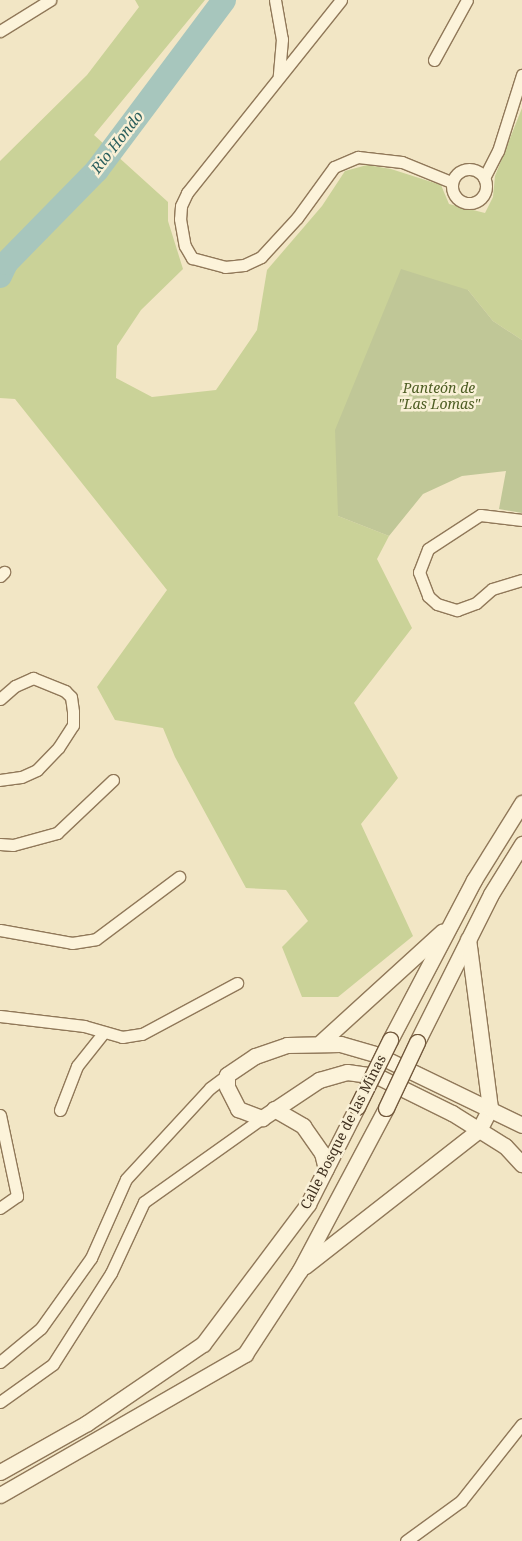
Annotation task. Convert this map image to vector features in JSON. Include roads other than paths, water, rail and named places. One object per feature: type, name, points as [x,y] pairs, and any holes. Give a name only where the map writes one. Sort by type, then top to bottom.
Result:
[{"type":"main road","name":"Calle Bosque de las Minas","points":[[0,1472],[87,1423],[203,1344],[308,1204],[390,1040],[474,880],[522,803]]},
{"type":"main road","name":"Calle Bosque de las Minas","points":[[0,1495],[244,1354],[300,1270],[386,1108],[468,938],[522,844]]},
{"type":"main road","points":[[321,1042],[451,925]]},
{"type":"main road","points":[[300,1270],[479,1130],[490,1108],[468,938]]},
{"type":"main road","points":[[326,1169],[322,1153],[303,1126],[268,1113],[238,1109],[227,1087],[227,1075],[255,1056],[273,1049],[321,1042],[340,1044],[375,1054],[522,1125]]},
{"type":"main road","points":[[268,1113],[319,1080],[347,1072],[377,1076],[422,1096],[479,1130],[505,1146],[522,1164]]},
{"type":"street","points":[[0,31],[50,0]]},
{"type":"street","points":[[275,0],[282,39],[279,76]]},
{"type":"street","points":[[341,0],[221,149],[181,206],[181,233],[192,258],[225,267],[244,264],[261,257],[297,218],[334,167],[358,157],[402,162],[452,182]]},
{"type":"street","points":[[434,60],[467,0]]},
{"type":"street","points":[[484,178],[474,169],[464,169],[456,174],[452,182],[454,196],[460,201],[474,202],[485,192],[484,178],[498,151],[522,75]]},
{"type":"street","points":[[522,520],[480,515],[428,549],[419,572],[428,596],[437,604],[457,610],[476,602],[492,589],[522,580]]},
{"type":"street","points":[[0,699],[14,686],[33,678],[65,691],[71,697],[73,725],[58,748],[37,770],[21,777],[0,780]]},
{"type":"street","points":[[0,844],[13,845],[57,833],[113,780]]},
{"type":"street","points":[[0,930],[72,943],[96,939],[179,877]]},
{"type":"street","points":[[0,1016],[84,1026],[122,1037],[142,1034],[237,983]]},
{"type":"street","points":[[60,1110],[77,1066],[104,1032]]},
{"type":"street","points":[[0,1362],[41,1328],[91,1258],[126,1179],[210,1088],[227,1075]]},
{"type":"street","points":[[0,1402],[53,1364],[111,1273],[144,1202],[268,1113]]},
{"type":"street","points":[[0,1115],[17,1196],[0,1208]]},
{"type":"street","points":[[406,1541],[461,1501],[522,1424]]},
{"type":"waterway","name":"Rio Hondo","points":[[0,276],[6,263],[97,170],[224,0]]},
{"type":"park label","name":"Panteón de \"Las Lomas\"","points":[[439,396]]}]
